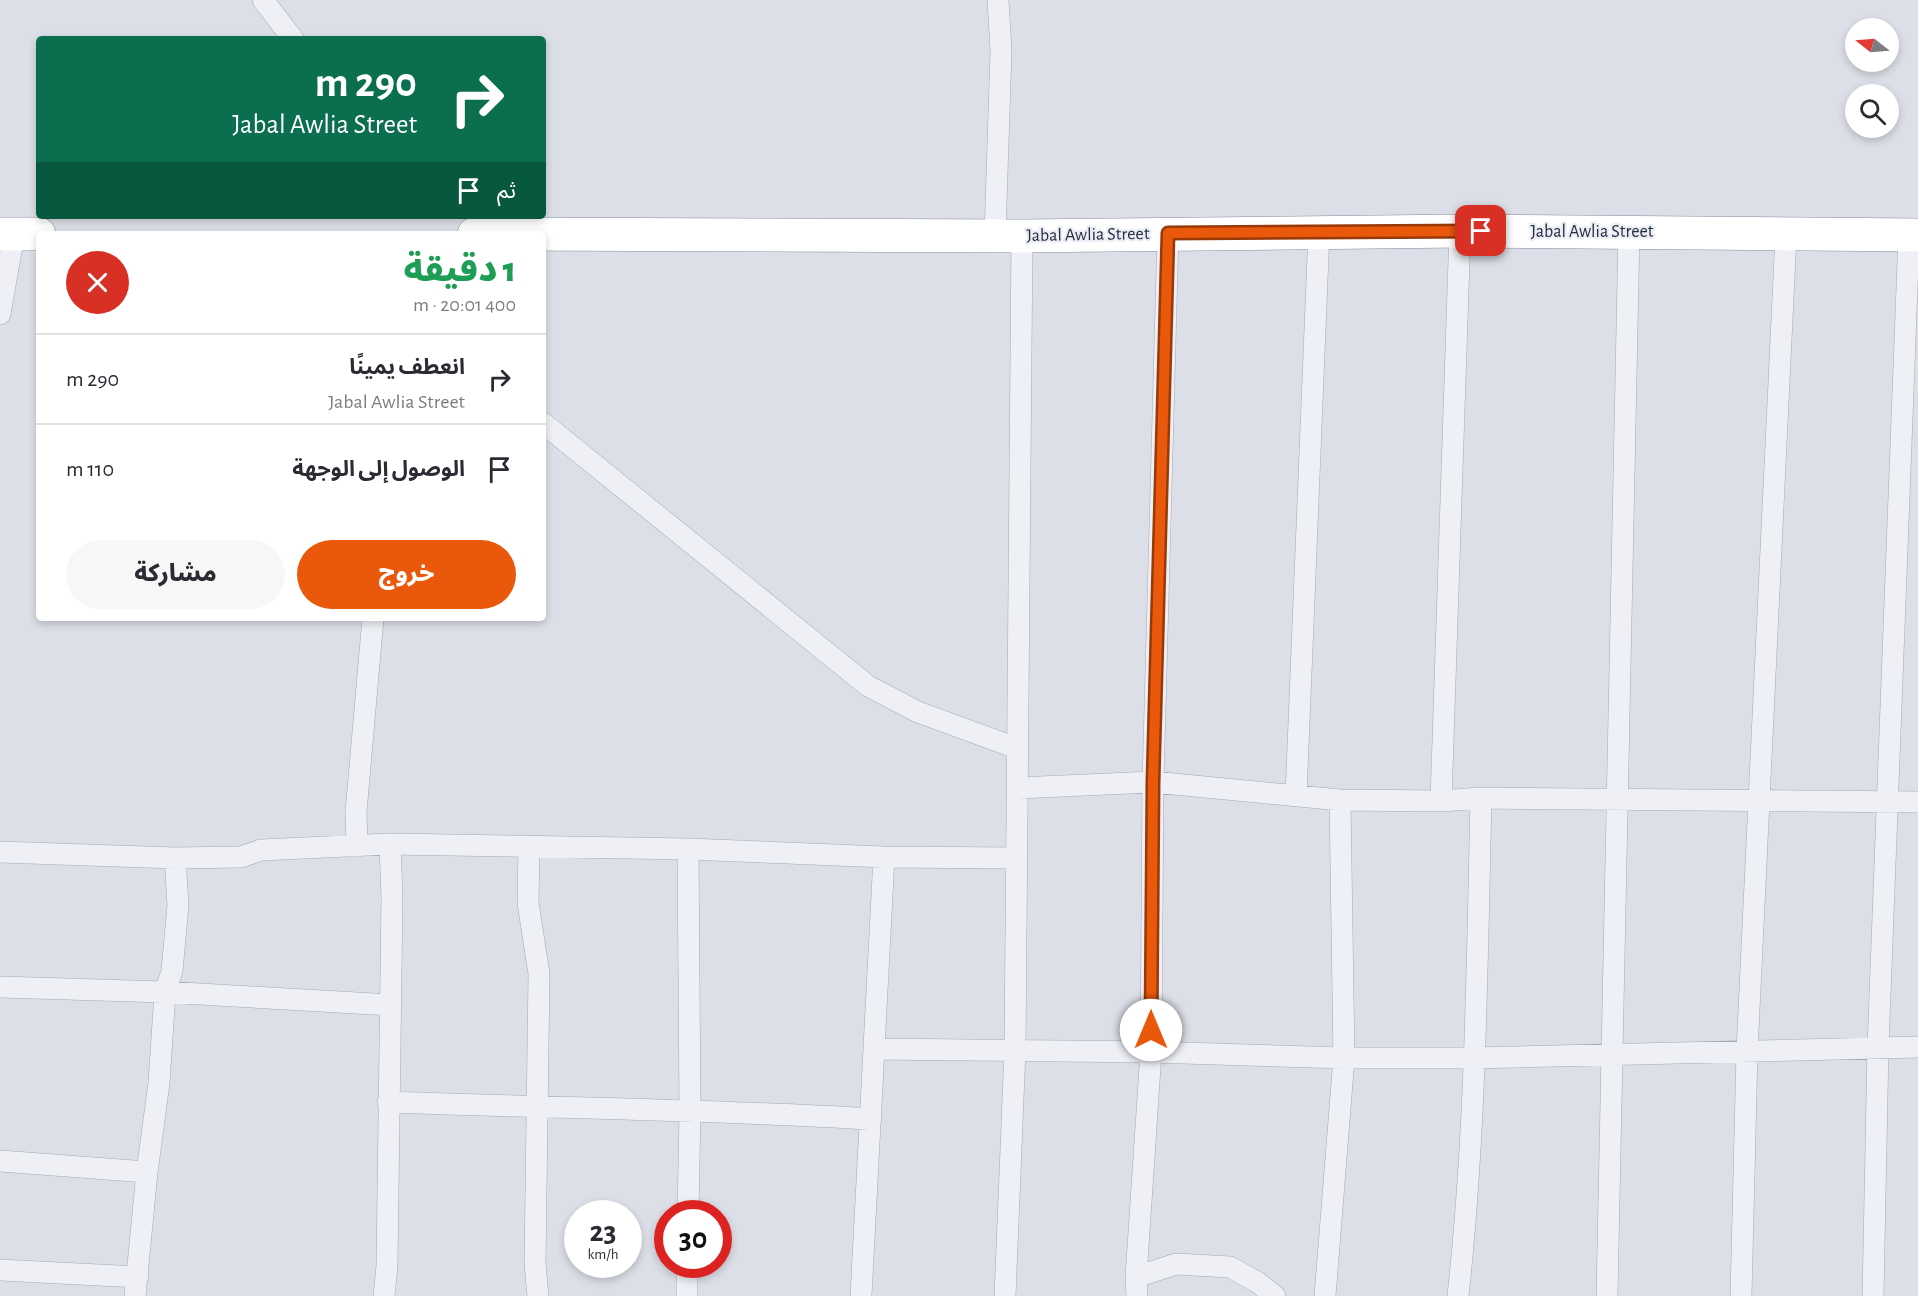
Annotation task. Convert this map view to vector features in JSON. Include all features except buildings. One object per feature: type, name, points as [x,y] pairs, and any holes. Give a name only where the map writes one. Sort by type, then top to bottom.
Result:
[{"type":"highway","name":"Jabal Awlia Street","points":[[546,233],[1008,236],[1460,231],[1914,235]]},
{"type":"street","points":[[263,0],[291,36]]},
{"type":"street","points":[[998,0],[1008,236],[1017,788],[1015,1050],[1005,1296]]},
{"type":"street","points":[[488,219],[503,231]]},
{"type":"street","points":[[1296,796],[1319,231]]},
{"type":"street","points":[[1441,801],[1460,231]]},
{"type":"street","points":[[1607,1296],[1629,232]]},
{"type":"street","points":[[1136,1287],[1151,1052],[1153,782],[1168,233]]},
{"type":"street","points":[[0,314],[18,234]]},
{"type":"street","points":[[1741,1296],[1747,1052],[1786,235]]},
{"type":"street","points":[[1873,1296],[1878,1047],[1914,235]]},
{"type":"street","points":[[546,425],[868,686],[918,712],[1016,748]]},
{"type":"street","points":[[357,846],[356,812],[373,621]]},
{"type":"street","points":[[1017,788],[1153,782],[1340,800],[1441,801],[1481,798],[1918,802]]},
{"type":"street","points":[[1458,1296],[1466,1222],[1474,1058],[1481,798]]},
{"type":"street","points":[[1325,1296],[1344,1058],[1340,800]]},
{"type":"street","points":[[384,1296],[387,1266],[391,1005],[390,844]]},
{"type":"street","points":[[0,852],[175,858],[241,857],[261,850],[390,844],[688,849],[884,857],[1016,858]]},
{"type":"street","points":[[529,847],[528,903],[539,974],[535,1264],[538,1296]]},
{"type":"street","points":[[688,849],[688,1200]]},
{"type":"street","points":[[861,1296],[884,857]]},
{"type":"street","points":[[0,1270],[137,1286],[147,1172],[159,1083],[165,992],[172,971],[178,905],[175,858]]},
{"type":"street","points":[[0,987],[165,992],[391,1005]]},
{"type":"street","points":[[875,1049],[1151,1052],[1344,1058],[1474,1058],[1918,1047]]},
{"type":"street","points":[[388,1102],[767,1113],[871,1119]]},
{"type":"street","points":[[0,1161],[147,1172]]},
{"type":"street","points":[[1136,1287],[1176,1264],[1230,1267],[1257,1282],[1275,1296]]},
{"type":"street","points":[[687,1278],[687,1296]]},
{"type":"route","points":[[1151,1030],[1153,782],[1168,233],[1481,231]]}]
